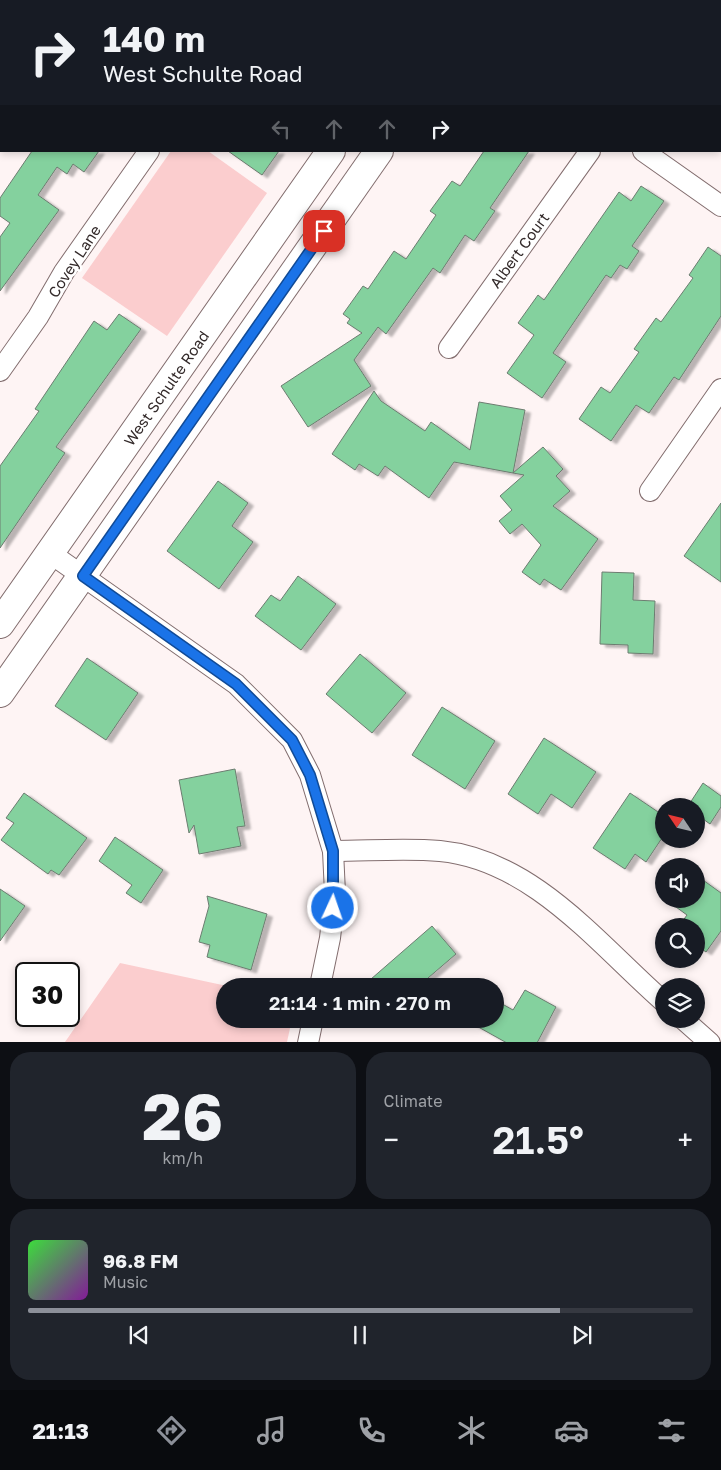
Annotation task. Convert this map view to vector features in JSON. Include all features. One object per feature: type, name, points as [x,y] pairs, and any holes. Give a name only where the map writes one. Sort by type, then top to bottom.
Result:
[{"type":"main road","name":"West Schulte Road","points":[[0,624],[330,152]]},
{"type":"main road","points":[[0,693],[378,152]]},
{"type":"street","name":"Covey Lane","points":[[4,359],[38,317],[64,272],[147,152]]},
{"type":"street","name":"Albert Court","points":[[449,348],[589,152]]},
{"type":"street","points":[[644,152],[721,206]]},
{"type":"street","points":[[650,491],[721,389]]},
{"type":"street","points":[[50,553],[236,684],[292,740],[310,775],[333,851],[335,893],[330,938],[322,978]]},
{"type":"street","points":[[333,851],[440,851],[480,859],[516,876],[563,909],[655,994]]},
{"type":"street","points":[[308,1042],[311,1028]]},
{"type":"street","points":[[694,1028],[710,1042]]},
{"type":"shaded area","points":[[170,152],[209,152],[267,193],[167,336],[82,278]]},
{"type":"shaded area","points":[[120,963],[216,984],[216,1028],[290,1028],[287,1042],[65,1042],[75,1027],[80,1027],[80,1020]]},
{"type":"building","points":[[31,152],[98,152],[84,172],[73,164],[67,174],[57,167],[38,195],[59,210],[0,291],[0,237],[10,223],[0,216],[0,198]]},
{"type":"building","points":[[229,152],[278,152],[262,175]]},
{"type":"building","points":[[483,152],[528,152],[490,208],[495,211],[474,241],[465,235],[440,273],[433,268],[386,334],[378,327],[354,360],[371,386],[308,427],[281,386],[362,333],[347,323],[350,319],[343,314],[363,286],[368,289],[394,251],[406,259],[436,215],[430,211],[452,181],[460,186]]},
{"type":"building","points":[[641,186],[664,201],[632,246],[639,251],[627,269],[620,265],[611,278],[606,275],[553,353],[566,362],[542,398],[507,373],[534,335],[518,323],[538,295],[544,300],[619,192],[631,201]]},
{"type":"building","points":[[708,247],[721,256],[721,316],[679,380],[674,377],[649,413],[636,405],[611,441],[579,419],[601,387],[610,393],[639,352],[634,349],[656,318],[661,322],[693,278],[689,275]]},
{"type":"building","points":[[119,314],[141,329],[56,447],[65,453],[0,548],[0,466],[39,411],[35,409],[94,321],[107,330]]},
{"type":"building","points":[[374,391],[381,401],[425,431],[431,422],[470,450],[479,402],[525,410],[513,473],[454,462],[429,498],[385,466],[378,476],[359,464],[355,470],[332,454]]},
{"type":"building","points":[[543,447],[563,469],[556,476],[570,491],[553,506],[598,539],[561,590],[544,579],[540,585],[522,572],[541,545],[522,524],[510,534],[499,521],[512,510],[500,496],[524,475],[513,473]]},
{"type":"building","points":[[218,481],[248,503],[232,526],[253,542],[219,589],[167,551]]},
{"type":"building","points":[[721,503],[721,582],[684,556]]},
{"type":"building","points":[[602,572],[634,573],[633,600],[655,601],[653,654],[628,653],[628,645],[600,644]]},
{"type":"building","points":[[298,576],[336,604],[301,650],[255,616],[271,595],[280,601]]},
{"type":"building","points":[[360,654],[406,693],[372,733],[326,694]]},
{"type":"building","points":[[87,658],[138,693],[106,740],[55,706]]},
{"type":"building","points":[[442,707],[495,741],[465,789],[412,755]]},
{"type":"building","points":[[544,738],[596,772],[572,808],[551,794],[538,814],[508,794]]},
{"type":"building","points":[[235,769],[245,826],[237,827],[241,846],[199,854],[194,825],[189,833],[179,780]]},
{"type":"building","points":[[703,783],[721,796],[721,807],[710,824],[705,820],[705,798],[693,798]]},
{"type":"building","points":[[24,793],[87,838],[59,875],[51,870],[48,874],[1,840],[14,823],[6,818]]},
{"type":"building","points":[[630,793],[655,810],[655,848],[646,862],[635,854],[625,869],[593,848]]},
{"type":"building","points":[[115,837],[163,870],[141,903],[126,893],[132,885],[99,861]]},
{"type":"building","points":[[705,881],[721,893],[721,931],[706,952],[705,918],[685,918],[687,915],[677,908],[705,908]]},
{"type":"building","points":[[0,889],[25,906],[0,941]]},
{"type":"building","points":[[207,896],[267,914],[251,970],[207,957],[210,945],[199,942],[209,906]]},
{"type":"building","points":[[432,926],[456,954],[428,978],[372,978]]},
{"type":"building","points":[[525,990],[556,1007],[538,1042],[505,1042],[480,1028],[504,1028],[504,1005],[513,1010]]},
{"type":"route","points":[[324,231],[83,576],[191,650],[236,684],[292,740],[310,775],[333,851],[335,893],[333,908]]}]
